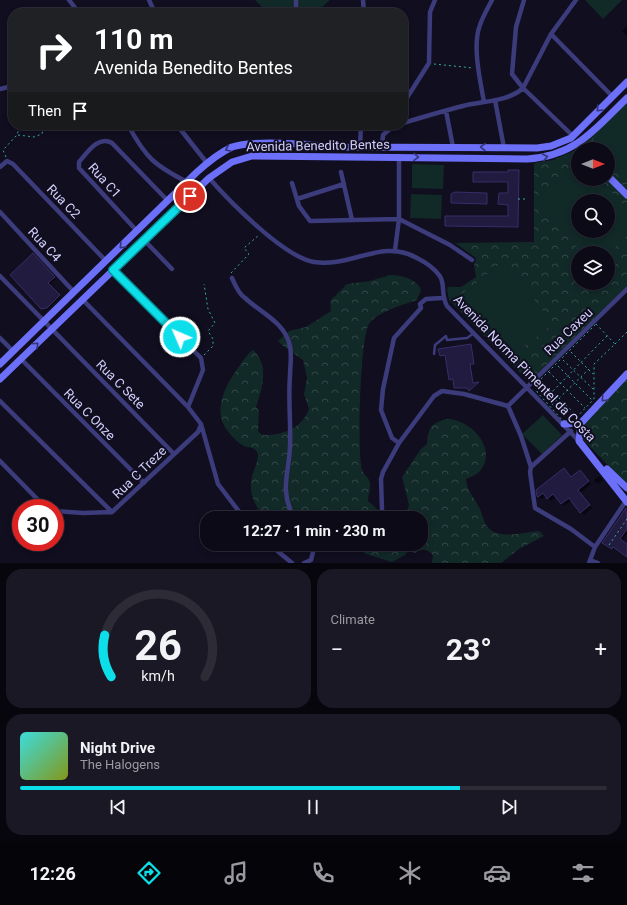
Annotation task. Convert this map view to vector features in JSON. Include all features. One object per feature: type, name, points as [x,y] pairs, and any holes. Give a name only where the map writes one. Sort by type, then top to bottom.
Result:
[{"type":"street","points":[[69,0],[75,8]]},
{"type":"street","points":[[408,96],[430,63],[430,12],[435,0]]},
{"type":"street","points":[[484,102],[477,42],[479,26],[492,0]]},
{"type":"street","points":[[524,0],[516,27],[511,70],[512,74],[523,88],[576,142]]},
{"type":"street","points":[[408,122],[446,111],[494,100],[523,88],[551,34],[576,0]]},
{"type":"street","points":[[551,34],[612,96]]},
{"type":"street","name":"Avenida Benedito Bentes","points":[[0,364],[207,163],[218,154],[234,146],[310,144],[331,147],[453,146],[537,148],[551,146],[572,137],[627,82]]},
{"type":"street","name":"Avenida Benedito Bentes","points":[[584,142],[627,98]]},
{"type":"street","points":[[494,100],[504,148]]},
{"type":"street","points":[[446,111],[453,146]]},
{"type":"street","points":[[131,130],[146,154],[158,166],[187,182]]},
{"type":"street","points":[[181,130],[207,163]]},
{"type":"street","points":[[360,130],[360,147]]},
{"type":"street","points":[[382,146],[383,136],[389,130]]},
{"type":"street","name":"Rua C1","points":[[137,231],[79,168],[79,162],[94,147],[103,140],[112,143],[168,201]]},
{"type":"street","points":[[331,147],[331,157]]},
{"type":"street","name":"Avenida Benedito Bentes","points":[[0,379],[209,178],[232,162],[252,156],[399,156],[527,159],[558,154],[571,150]]},
{"type":"street","points":[[395,250],[399,220],[399,156]]},
{"type":"street","points":[[0,167],[6,162]]},
{"type":"street","name":"Rua C2","points":[[6,162],[13,164],[106,261]]},
{"type":"street","points":[[341,172],[352,220]]},
{"type":"street","name":"Avenida Norma Pimentel da Costa","points":[[209,178],[222,194],[284,249],[313,262],[328,263],[395,250],[411,254],[422,261],[440,275],[442,282],[442,298],[447,306],[571,431],[595,459],[626,501]]},
{"type":"street","points":[[292,183],[305,217],[310,221],[399,220],[450,245],[472,260]]},
{"type":"street","points":[[615,183],[627,195]]},
{"type":"street","points":[[297,198],[344,184]]},
{"type":"street","name":"Rua C4","points":[[0,212],[74,292]]},
{"type":"street","points":[[155,213],[164,222]]},
{"type":"street","points":[[146,240],[172,269]]},
{"type":"street","points":[[113,270],[200,358],[203,370],[188,407]]},
{"type":"street","name":"Rua C Sete","points":[[0,276],[174,454]]},
{"type":"street","points":[[232,278],[244,298],[285,331],[288,338],[292,359],[290,376],[290,448],[286,478],[286,503],[290,511]]},
{"type":"street","name":"Rua Caxeu","points":[[508,406],[627,289]]},
{"type":"street","points":[[399,443],[392,438],[381,410],[383,389],[394,338],[421,308],[420,304],[426,299],[442,298]]},
{"type":"street","points":[[82,299],[188,407],[201,424],[218,484],[239,511]]},
{"type":"street","points":[[0,338],[13,351]]},
{"type":"street","name":"Rua C Onze","points":[[20,359],[144,483]]},
{"type":"street","points":[[579,441],[581,423],[627,374]]},
{"type":"street","points":[[382,510],[381,479],[383,472],[399,443],[426,406],[438,393],[442,391],[464,394],[508,406],[521,436],[531,468],[530,472],[535,508],[570,529],[595,547]]},
{"type":"street","points":[[0,400],[112,512]]},
{"type":"street","points":[[564,424],[581,423]]},
{"type":"street","name":"Rua C Treze","points":[[64,512],[83,513],[112,512],[198,432],[201,424]]},
{"type":"street","points":[[531,468],[571,431]]},
{"type":"street","name":"Avenida Norma Pimentel da Costa","points":[[595,459],[627,488]]},
{"type":"street","points":[[0,461],[37,499]]},
{"type":"street","points":[[598,563],[589,561],[595,547],[626,501]]},
{"type":"street","points":[[277,551],[292,563]]},
{"type":"street","points":[[304,563],[311,560],[312,551]]},
{"type":"lane","points":[[434,354],[435,345],[440,339],[446,336],[447,340],[467,338],[474,333]]},
{"type":"path","points":[[430,63],[479,69]]},
{"type":"path","points":[[6,162],[3,150],[17,135],[18,130]]},
{"type":"path","points":[[17,135],[34,136],[42,134],[43,130]]},
{"type":"path","points":[[518,199],[527,199]]},
{"type":"path","points":[[232,278],[230,274],[249,254],[244,248],[263,231]]},
{"type":"path","points":[[200,358],[213,346],[208,329],[215,323],[208,309],[204,284]]},
{"type":"path","points":[[615,344],[596,324],[540,380],[537,392],[563,421],[573,421],[593,401],[594,364],[615,344],[627,332]]},
{"type":"path","points":[[544,400],[607,336]]},
{"type":"path","points":[[570,350],[594,374]]},
{"type":"path","points":[[562,358],[594,390]]},
{"type":"path","points":[[556,364],[593,401]]},
{"type":"path","points":[[551,407],[589,369]]},
{"type":"path","points":[[548,371],[586,408]]},
{"type":"path","points":[[540,380],[577,417]]},
{"type":"path","points":[[609,546],[627,520]]},
{"type":"green space","points":[[255,0],[330,0],[321,8],[263,8]]},
{"type":"green space","points":[[585,0],[622,0],[603,19]]},
{"type":"green space","points":[[627,101],[626,189],[615,178],[615,142],[585,142]]},
{"type":"green space","points":[[627,103],[627,173],[615,160],[615,142],[597,142],[592,137]]},
{"type":"green space","points":[[571,152],[571,186],[614,186],[627,199],[627,286],[529,382],[449,300],[447,287],[461,287],[476,277],[474,266],[476,258],[455,243],[534,242],[534,163],[553,160]]},
{"type":"green space","points":[[412,164],[444,165],[443,189],[412,188]]},
{"type":"green space","points":[[571,168],[571,186],[606,186],[613,194],[571,194],[571,238],[615,238],[615,196],[627,209],[627,236],[615,247],[576,246],[535,201]]},
{"type":"green space","points":[[411,194],[442,195],[441,219],[410,218]]},
{"type":"green space","points":[[504,261],[553,324],[510,357],[462,294]]},
{"type":"green space","points":[[390,275],[399,276],[412,280],[421,290],[417,300],[391,309],[377,316],[369,324],[366,333],[363,350],[360,396],[360,459],[362,470],[369,479],[370,483],[368,501],[379,511],[259,511],[251,492],[251,480],[258,455],[256,450],[242,445],[236,440],[223,424],[221,402],[224,392],[236,371],[249,353],[253,350],[258,356],[263,370],[262,385],[256,407],[259,411],[258,431],[262,435],[277,434],[290,430],[296,426],[306,416],[309,409],[304,394],[307,378],[303,360],[278,341],[289,331],[306,327],[331,311],[330,301],[347,284],[370,281]]},
{"type":"green space","points":[[627,374],[627,485],[578,434],[580,421]]},
{"type":"green space","points":[[543,415],[562,435],[542,454],[522,434]]},
{"type":"green space","points":[[446,419],[464,423],[479,436],[484,444],[486,453],[485,462],[480,471],[466,479],[469,490],[479,507],[486,525],[496,533],[518,534],[539,531],[544,536],[519,549],[501,563],[432,563],[433,555],[428,551],[428,511],[407,511],[409,505],[402,477],[421,449],[427,444],[429,430],[436,423]]},
{"type":"green space","points":[[408,551],[405,555],[392,562],[363,552]]},
{"type":"building","points":[[508,170],[519,170],[518,227],[445,226],[445,216],[508,216],[508,205],[498,204],[499,193],[508,193],[508,182],[473,182],[473,172],[508,172]]},
{"type":"building","points":[[455,192],[487,193],[487,204],[451,203],[451,194]]},
{"type":"building","points":[[33,253],[55,277],[48,283],[60,295],[47,308],[41,309],[10,275]]},
{"type":"building","points":[[471,344],[474,364],[470,364],[473,383],[479,382],[469,391],[467,388],[454,388],[453,379],[449,380],[445,355],[440,356],[438,349]]},
{"type":"building","points":[[564,468],[571,477],[580,470],[589,481],[578,490],[590,505],[580,513],[569,498],[561,504],[553,494],[547,499],[543,493],[538,497],[537,496],[536,490]]},
{"type":"building","points":[[626,508],[627,529],[620,539],[627,544],[627,557],[613,547],[612,549],[602,543]]},
{"type":"route","points":[[180,337],[113,270],[146,240],[190,196]]}]
